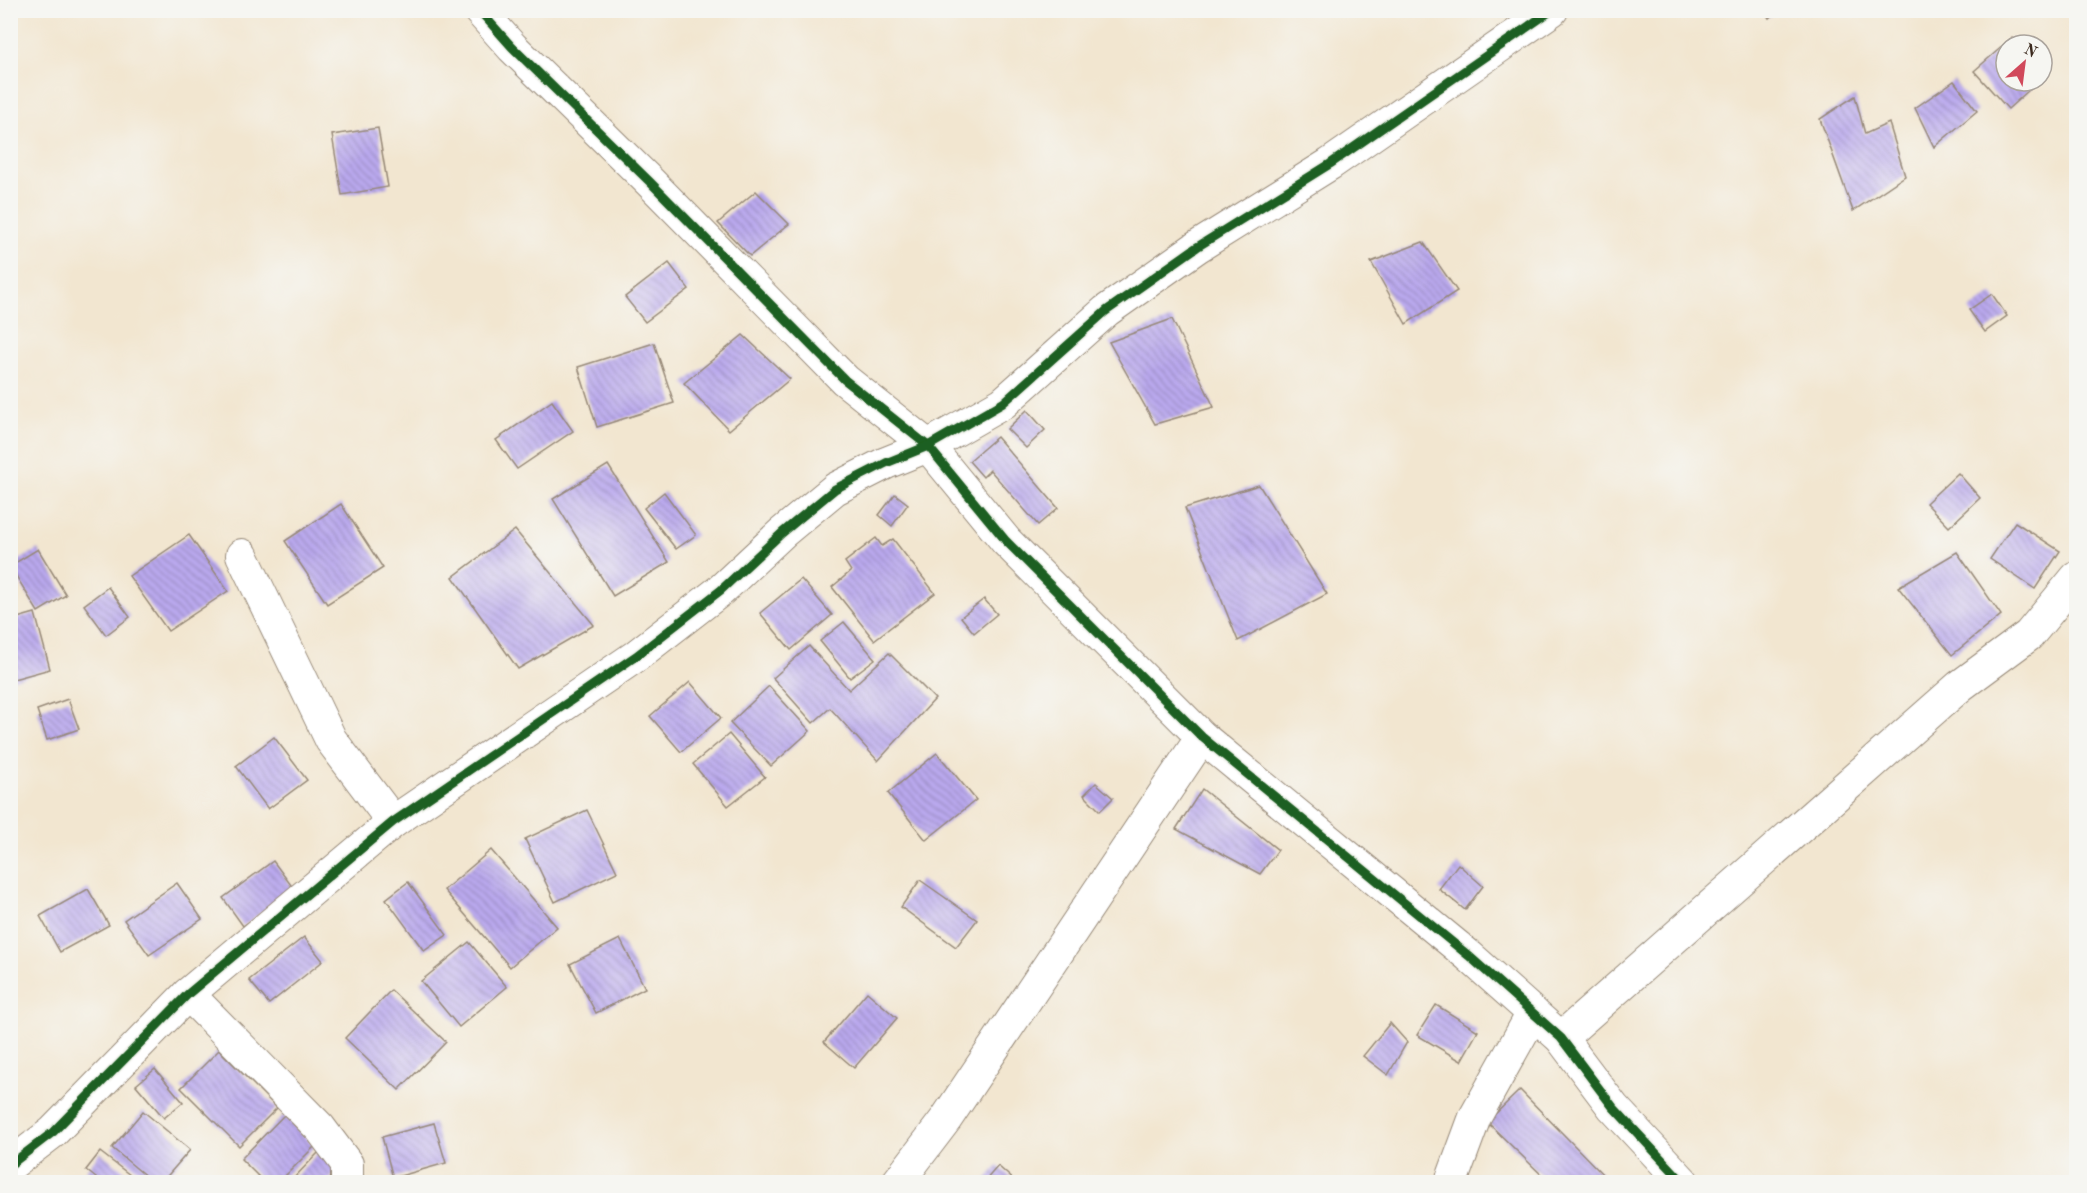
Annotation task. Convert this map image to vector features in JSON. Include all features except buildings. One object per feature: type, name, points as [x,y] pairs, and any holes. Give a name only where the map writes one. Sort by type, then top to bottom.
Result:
[{"type":"street","points":[[478,10],[845,380],[928,446],[1006,541],[1202,737],[1469,956],[1562,1038],[1613,1107],[1683,1182]]},
{"type":"street","points":[[10,1165],[53,1132],[188,994],[393,822],[636,656],[721,590],[782,533],[835,489],[886,463],[928,446],[1003,403],[1106,311],[1188,254],[1329,164],[1552,10]]},
{"type":"street","points":[[242,555],[331,740],[393,822]]},
{"type":"street","points":[[1562,1038],[1960,686],[2029,635],[2076,578]]},
{"type":"street","points":[[898,1182],[946,1119],[1202,737]]},
{"type":"street","points":[[188,994],[321,1128],[347,1164],[347,1182]]},
{"type":"street","points":[[1451,1182],[1475,1117],[1533,1013]]},
{"type":"cycle path","points":[[479,10],[512,47],[650,182],[845,380],[928,446],[1006,541],[1202,737],[1469,956],[1561,1038],[1613,1107],[1683,1182]]},
{"type":"cycle path","points":[[10,1165],[53,1132],[188,994],[393,822],[636,656],[721,590],[782,533],[835,489],[886,463],[928,446],[1003,403],[1106,311],[1197,247],[1330,164],[1552,10]]}]
